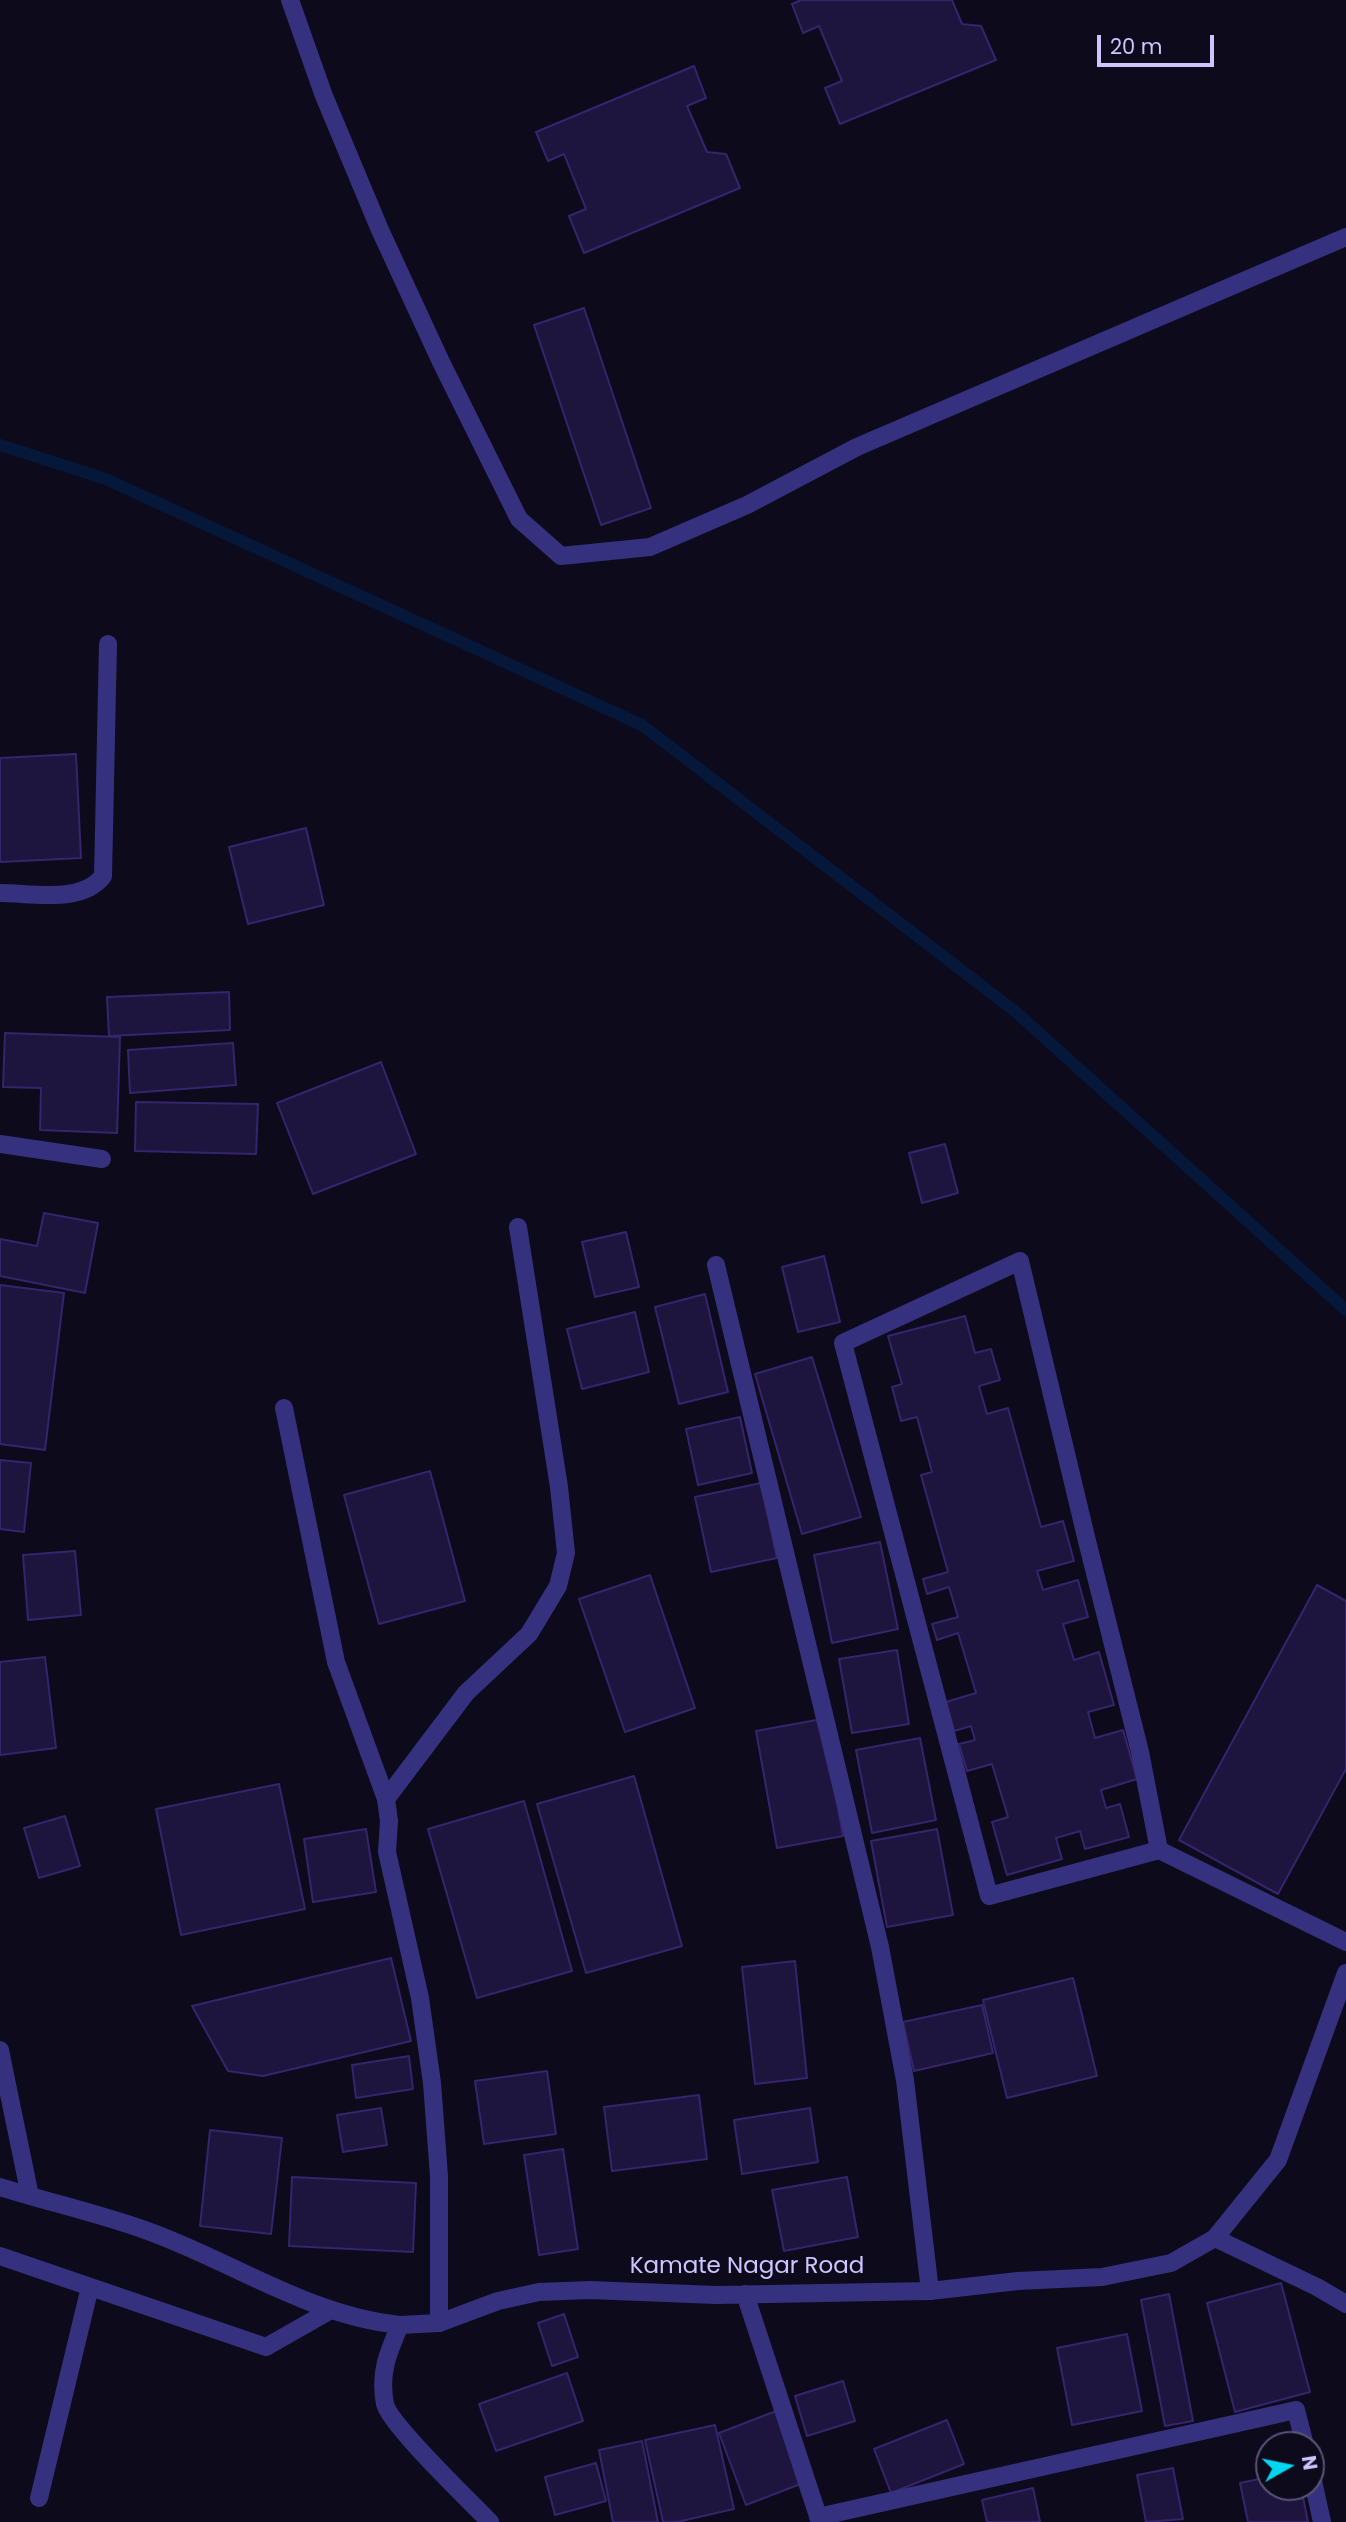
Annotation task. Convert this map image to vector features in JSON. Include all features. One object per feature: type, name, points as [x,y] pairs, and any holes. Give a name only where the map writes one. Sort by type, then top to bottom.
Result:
[{"type":"street","points":[[290,0],[329,108],[380,230],[441,362],[519,519],[561,556],[650,547],[747,505],[857,447],[1346,237]]},
{"type":"street","points":[[0,893],[78,894],[94,887],[103,876],[108,645]]},
{"type":"street","points":[[0,1144],[102,1159]]},
{"type":"street","points":[[386,1799],[466,1693],[529,1634],[558,1586],[566,1553],[559,1487],[518,1227]]},
{"type":"street","points":[[1158,1850],[1140,1752],[1083,1528],[1020,1261],[843,1343],[989,1896],[1158,1850],[1346,1942]]},
{"type":"street","points":[[716,1265],[880,1947],[905,2080],[930,2291]]},
{"type":"street","points":[[284,1408],[336,1662],[386,1799],[389,1821],[387,1852],[420,1998],[432,2082],[439,2176],[439,2323]]},
{"type":"street","name":"Kamate Nagar Road","points":[[0,2187],[145,2230],[331,2310],[376,2323],[400,2325],[439,2323],[498,2301],[539,2291],[745,2294],[930,2291],[1018,2281],[1102,2277],[1171,2263],[1215,2238],[1278,2160],[1346,1973]]},
{"type":"street","points":[[0,2050],[30,2196]]},
{"type":"street","points":[[1215,2238],[1317,2287],[1346,2304]]},
{"type":"street","points":[[0,2256],[266,2347],[331,2310]]},
{"type":"street","points":[[39,2498],[90,2287]]},
{"type":"street","points":[[745,2294],[819,2519],[1296,2410],[1301,2431]]},
{"type":"street","points":[[400,2325],[384,2363],[386,2406],[407,2436],[490,2522]]},
{"type":"street","points":[[1317,2501],[1322,2522]]},
{"type":"building","points":[[801,0],[952,0],[962,24],[981,26],[996,60],[840,124],[825,88],[842,81],[819,26],[803,33],[792,4]]},
{"type":"building","points":[[694,66],[706,98],[687,106],[707,152],[726,154],[740,188],[584,253],[569,216],[586,209],[564,154],[548,161],[536,132]]},
{"type":"building","points":[[584,308],[651,508],[601,525],[534,325]]},
{"type":"building","points":[[76,754],[81,858],[0,862],[0,758]]},
{"type":"building","points":[[306,828],[324,905],[248,924],[229,847]]},
{"type":"building","points":[[229,992],[230,1030],[109,1036],[107,997]]},
{"type":"building","points":[[5,1033],[120,1037],[117,1133],[40,1130],[41,1088],[3,1087]]},
{"type":"building","points":[[233,1043],[236,1085],[130,1093],[128,1050]]},
{"type":"building","points":[[381,1062],[416,1154],[313,1194],[277,1103]]},
{"type":"building","points":[[136,1102],[258,1104],[256,1154],[135,1151]]},
{"type":"building","points":[[945,1144],[958,1193],[922,1203],[909,1153]]},
{"type":"building","points":[[44,1213],[98,1223],[85,1293],[0,1276],[0,1239],[37,1246]]},
{"type":"building","points":[[626,1232],[639,1287],[595,1297],[582,1242]]},
{"type":"building","points":[[824,1256],[840,1322],[798,1332],[782,1267]]},
{"type":"building","points":[[0,1285],[64,1293],[45,1450],[0,1444]]},
{"type":"building","points":[[705,1294],[728,1392],[679,1404],[655,1307]]},
{"type":"building","points":[[635,1312],[649,1372],[582,1389],[567,1329]]},
{"type":"building","points":[[965,1316],[975,1353],[991,1349],[1000,1380],[979,1386],[987,1414],[1008,1408],[1041,1527],[1063,1521],[1074,1561],[1037,1571],[1043,1590],[1078,1580],[1088,1617],[1063,1624],[1074,1660],[1099,1652],[1114,1705],[1088,1712],[1095,1738],[1123,1730],[1137,1779],[1101,1790],[1106,1808],[1120,1804],[1129,1837],[1085,1849],[1080,1831],[1056,1838],[1062,1859],[1007,1875],[992,1822],[1008,1817],[992,1764],[967,1771],[959,1744],[975,1740],[971,1726],[954,1731],[946,1702],[976,1693],[958,1633],[937,1640],[932,1624],[958,1617],[949,1587],[927,1594],[923,1579],[948,1572],[921,1475],[932,1472],[917,1417],[901,1421],[892,1387],[902,1384],[888,1336]]},
{"type":"building","points":[[812,1357],[861,1517],[802,1534],[755,1374]]},
{"type":"building","points":[[740,1417],[752,1473],[698,1485],[686,1429]]},
{"type":"building","points":[[0,1460],[31,1463],[24,1532],[0,1529]]},
{"type":"building","points":[[430,1471],[465,1601],[379,1624],[344,1495]]},
{"type":"building","points":[[761,1483],[777,1558],[711,1572],[695,1497]]},
{"type":"building","points":[[880,1542],[898,1629],[832,1643],[814,1555]]},
{"type":"building","points":[[75,1551],[81,1615],[28,1620],[23,1555]]},
{"type":"building","points":[[650,1575],[695,1708],[625,1732],[579,1599]]},
{"type":"building","points":[[1317,1585],[1346,1601],[1346,1769],[1278,1894],[1179,1840]]},
{"type":"building","points":[[897,1650],[909,1724],[852,1733],[839,1659]]},
{"type":"building","points":[[45,1657],[56,1748],[0,1755],[0,1662]]},
{"type":"building","points":[[822,1719],[843,1836],[777,1848],[756,1731]]},
{"type":"building","points":[[920,1738],[936,1820],[872,1833],[856,1750]]},
{"type":"building","points":[[634,1776],[682,1946],[586,1973],[537,1804]]},
{"type":"building","points":[[279,1784],[305,1909],[181,1935],[156,1809]]},
{"type":"building","points":[[524,1801],[572,1971],[477,1998],[428,1829]]},
{"type":"building","points":[[65,1816],[80,1866],[39,1878],[24,1828]]},
{"type":"building","points":[[366,1829],[376,1892],[313,1902],[304,1839]]},
{"type":"building","points":[[937,1829],[953,1915],[887,1927],[871,1841]]},
{"type":"building","points":[[391,1958],[411,2041],[263,2076],[228,2071],[192,2006]]},
{"type":"building","points":[[795,1961],[807,2078],[755,2084],[742,1967]]},
{"type":"building","points":[[1073,1978],[1097,2076],[1007,2098],[983,2000]]},
{"type":"building","points":[[982,2005],[993,2053],[914,2071],[903,2022]]},
{"type":"building","points":[[409,2056],[413,2089],[356,2098],[352,2065]]},
{"type":"building","points":[[547,2071],[556,2134],[484,2144],[475,2081]]},
{"type":"building","points":[[699,2095],[707,2159],[612,2171],[604,2107]]},
{"type":"building","points":[[381,2108],[387,2145],[343,2152],[337,2115]]},
{"type":"building","points":[[810,2108],[818,2162],[742,2174],[734,2120]]},
{"type":"building","points":[[210,2130],[282,2138],[271,2234],[200,2226]]},
{"type":"building","points":[[563,2149],[578,2249],[539,2255],[524,2155]]},
{"type":"building","points":[[292,2177],[416,2183],[413,2252],[289,2246]]},
{"type":"building","points":[[847,2177],[858,2237],[784,2251],[772,2190]]},
{"type":"building","points":[[1281,2283],[1310,2392],[1235,2412],[1207,2303]]},
{"type":"building","points":[[1169,2294],[1193,2421],[1165,2426],[1141,2300]]},
{"type":"building","points":[[564,2314],[578,2357],[552,2366],[538,2323]]},
{"type":"building","points":[[1127,2334],[1142,2411],[1072,2425],[1057,2348]]},
{"type":"building","points":[[567,2373],[583,2421],[496,2451],[479,2404]]},
{"type":"building","points":[[843,2381],[855,2421],[807,2436],[795,2396]]},
{"type":"building","points":[[776,2411],[803,2483],[746,2505],[719,2433]]},
{"type":"building","points":[[947,2420],[964,2464],[891,2493],[874,2449]]},
{"type":"building","points":[[715,2425],[734,2509],[677,2522],[663,2522],[645,2440]]},
{"type":"building","points":[[642,2441],[658,2522],[613,2522],[599,2450]]},
{"type":"building","points":[[596,2463],[606,2501],[555,2515],[545,2477]]},
{"type":"building","points":[[1173,2468],[1183,2519],[1146,2522],[1137,2475]]},
{"type":"building","points":[[1255,2480],[1255,2501],[1304,2501],[1308,2522],[1248,2522],[1240,2483]]},
{"type":"building","points":[[1033,2488],[1040,2522],[987,2522],[982,2500]]},
{"type":"waterway","points":[[0,445],[106,479],[642,725],[1016,1012],[1346,1310]]}]
